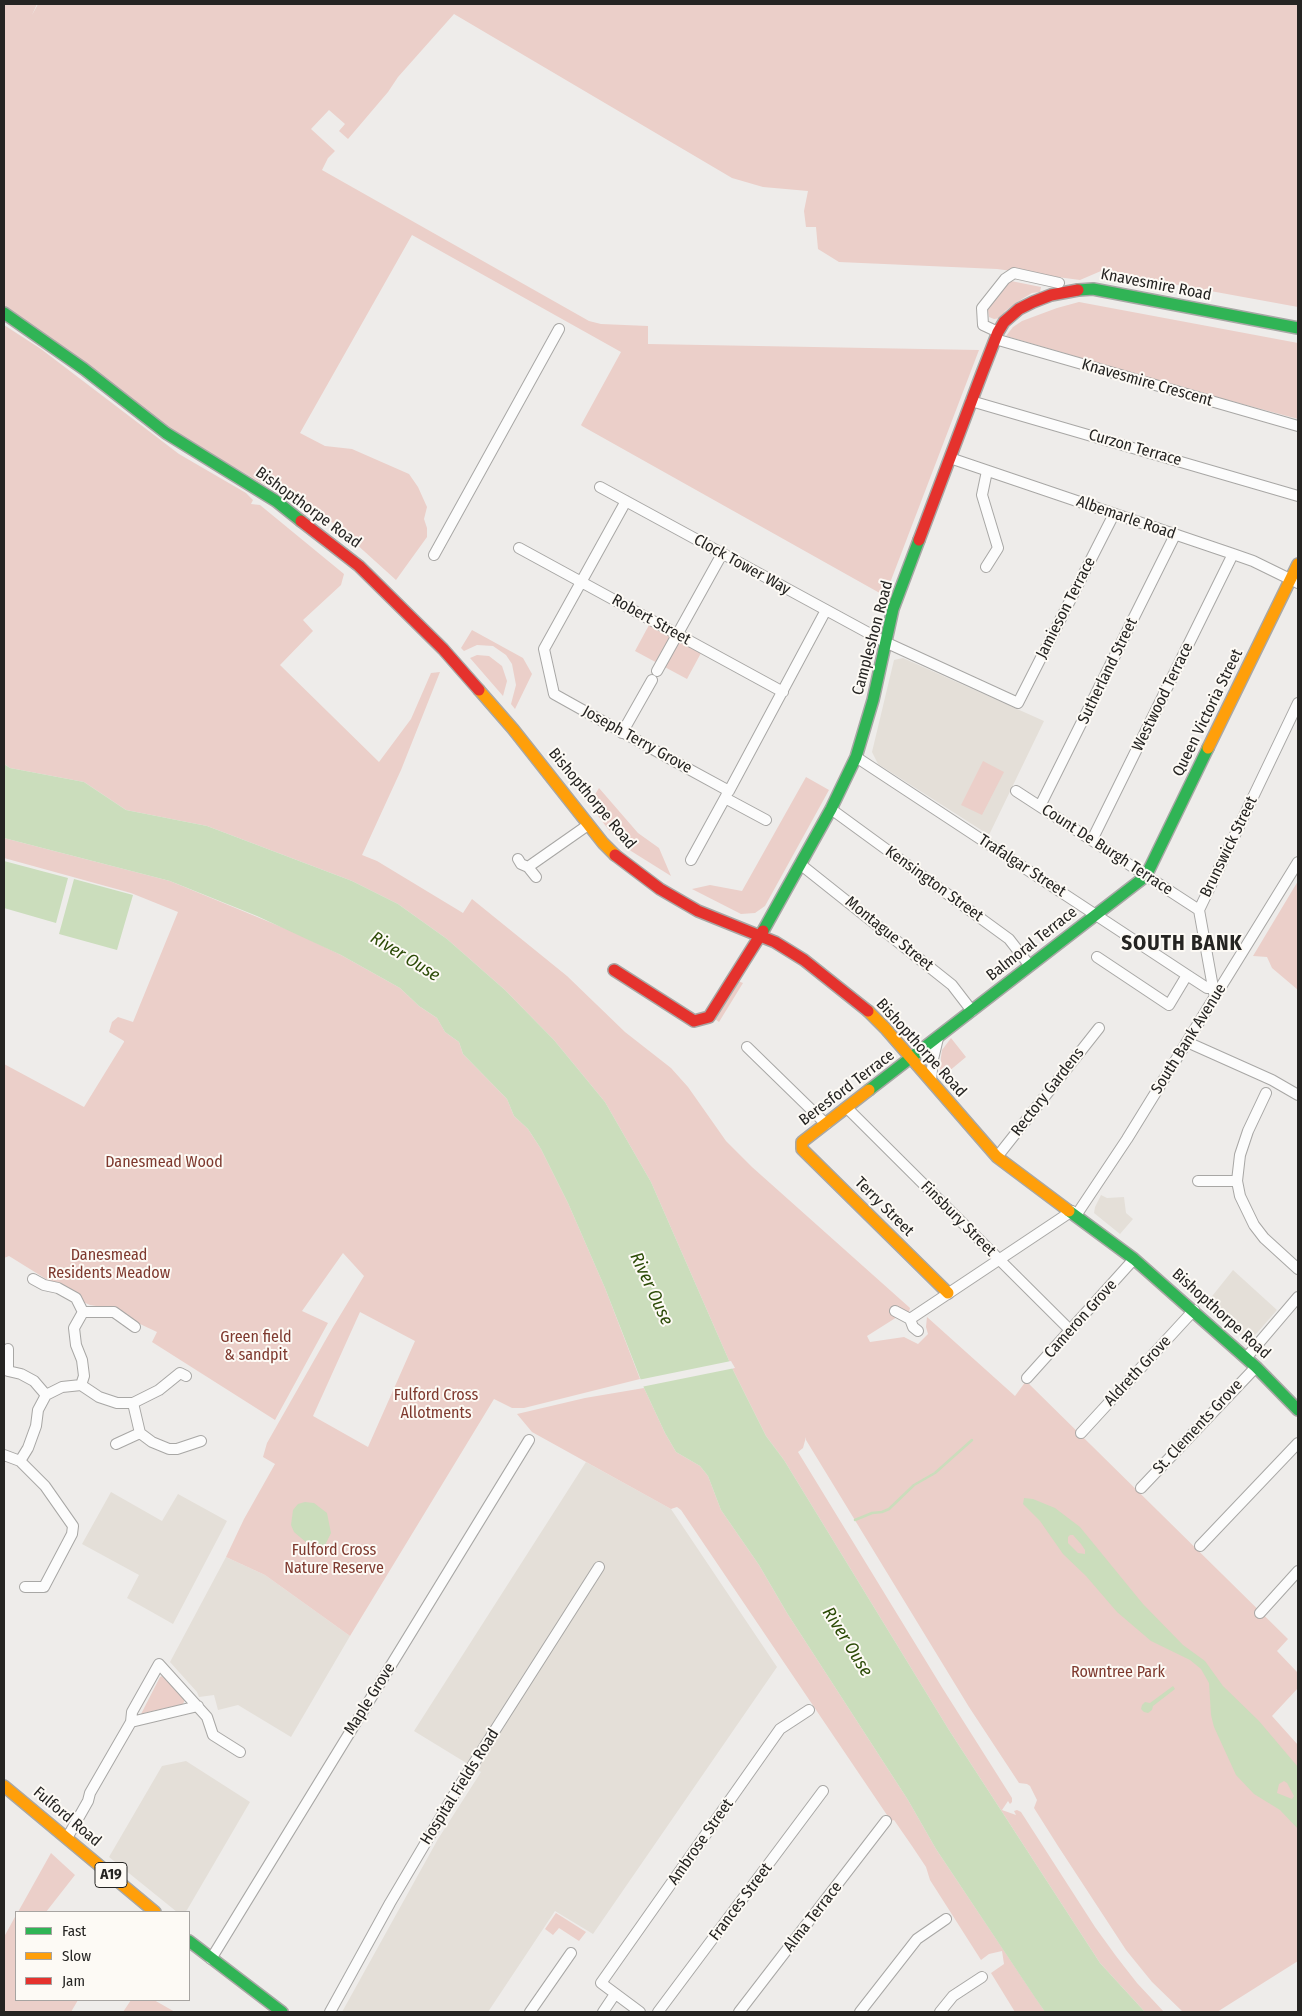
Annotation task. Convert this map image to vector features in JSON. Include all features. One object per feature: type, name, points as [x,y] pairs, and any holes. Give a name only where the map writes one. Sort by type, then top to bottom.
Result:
[{"type":"street","points":[[997,336],[983,325],[982,308],[994,290],[1005,279],[1014,274],[1059,283]]},
{"type":"street","name":"Knavesmire Road","points":[[997,336],[1004,322],[1020,309],[1051,295],[1082,289],[1093,289],[1298,328]]},
{"type":"street","name":"Bishopthorpe Road","points":[[4,313],[84,369],[166,433],[276,501],[360,566],[443,649],[513,729],[602,843],[624,863],[660,889],[709,916],[761,935],[804,960],[860,1004],[885,1028],[997,1157],[1134,1259],[1194,1310],[1256,1367],[1298,1410]]},
{"type":"street","points":[[434,555],[559,329]]},
{"type":"street","name":"Campleshon Road","points":[[614,970],[694,1021],[709,1017],[761,935],[831,809],[856,757],[873,700],[894,609],[997,336]]},
{"type":"street","name":"Knavesmire Crescent","points":[[997,336],[1298,426]]},
{"type":"street","name":"Curzon Terrace","points":[[971,401],[1298,496]]},
{"type":"street","name":"Albemarle Road","points":[[950,458],[1253,561],[1295,581]]},
{"type":"street","points":[[986,567],[998,548],[982,495],[987,471]]},
{"type":"street","name":"Clock Tower Way","points":[[600,487],[885,642],[1018,703]]},
{"type":"street","name":"Joseph Terry Grove","points":[[626,501],[544,648],[554,694],[727,794],[766,820]]},
{"type":"street","name":"Jamieson Terrace","points":[[1018,703],[1114,514]]},
{"type":"street","name":"Sutherland Street","points":[[1040,806],[1175,535]]},
{"type":"street","name":"Robert Street","points":[[519,548],[783,692]]},
{"type":"street","points":[[622,733],[722,554]]},
{"type":"street","name":"Westwood Terrace","points":[[1092,840],[1233,554]]},
{"type":"street","name":"Queen Victoria Street","points":[[1146,876],[1295,581],[1298,564]]},
{"type":"street","points":[[691,860],[826,610]]},
{"type":"street","name":"Brunswick Street","points":[[1214,998],[1199,910],[1295,718],[1298,703]]},
{"type":"street","name":"Trafalgar Street","points":[[856,757],[1187,976],[1207,988],[1213,987]]},
{"type":"street","name":"Count De Burgh Terrace","points":[[1016,791],[1199,910]]},
{"type":"street","name":"Kensington Street","points":[[831,809],[1009,939],[1030,966]]},
{"type":"street","points":[[528,867],[588,825]]},
{"type":"street","points":[[518,859],[536,877]]},
{"type":"street","name":"South Bank Avenue","points":[[1074,1213],[1187,1042],[1298,862]]},
{"type":"street","name":"Montague Street","points":[[800,864],[952,984],[972,1011]]},
{"type":"street","name":"Balmoral Terrace","points":[[911,1059],[1146,876]]},
{"type":"street","points":[[1097,957],[1169,1005],[1187,976]]},
{"type":"street","name":"Rectory Gardens","points":[[997,1157],[1099,1028]]},
{"type":"street","points":[[931,1080],[938,1038]]},
{"type":"street","points":[[1187,1042],[1272,1080],[1298,1094]]},
{"type":"street","points":[[747,1046],[826,1124]]},
{"type":"street","name":"Beresford Terrace","points":[[802,1142],[911,1059]]},
{"type":"street","points":[[1266,1093],[1248,1131],[1240,1155],[1237,1181],[1243,1202],[1254,1224],[1264,1238],[1298,1270]]},
{"type":"street","name":"Finsbury Street","points":[[847,1108],[1070,1330]]},
{"type":"street","name":"Terry Street","points":[[802,1142],[802,1149],[948,1293]]},
{"type":"street","points":[[1198,1181],[1237,1181]]},
{"type":"street","points":[[910,1319],[1074,1213]]},
{"type":"street","name":"Cameron Grove","points":[[1027,1378],[1134,1259]]},
{"type":"street","points":[[33,1279],[44,1285],[58,1288],[76,1298],[83,1312]]},
{"type":"street","points":[[1246,1358],[1298,1297]]},
{"type":"street","name":"Aldreth Grove","points":[[1081,1433],[1194,1310]]},
{"type":"street","points":[[895,1311],[910,1319],[913,1327],[918,1332]]},
{"type":"street","points":[[83,1312],[114,1312],[135,1327]]},
{"type":"street","points":[[81,1385],[84,1376],[82,1360],[76,1345],[74,1328],[83,1312]]},
{"type":"street","points":[[8,1349],[6,1372],[21,1374],[34,1381],[46,1395]]},
{"type":"street","name":"St. Clements Grove","points":[[1141,1488],[1256,1367]]},
{"type":"street","points":[[20,1461],[28,1448],[36,1426],[38,1410],[46,1395],[62,1387],[81,1385],[99,1397],[117,1402],[133,1403],[159,1390],[180,1373],[186,1376]]},
{"type":"street","points":[[133,1403],[140,1433],[152,1442],[169,1449],[177,1449],[201,1442]]},
{"type":"street","points":[[116,1444],[140,1433]]},
{"type":"street","name":"Maple Grove","points":[[211,1959],[529,1440]]},
{"type":"street","points":[[1200,1546],[1298,1443]]},
{"type":"street","points":[[4,1455],[20,1461],[45,1486],[73,1526],[72,1534],[44,1587],[25,1587]]},
{"type":"street","name":"Hospital Fields Road","points":[[330,2012],[390,1904],[481,1751],[599,1567]]},
{"type":"street","points":[[1260,1613],[1298,1571]]},
{"type":"street","points":[[67,1838],[88,1802],[90,1793],[131,1722],[132,1712],[159,1664],[207,1717],[213,1735],[240,1752]]},
{"type":"street","points":[[131,1722],[198,1706]]},
{"type":"street","name":"Ambrose Street","points":[[616,1994],[601,1984],[780,1729],[809,1710]]},
{"type":"street","name":"Fulford Road","points":[[4,1786],[154,1911]]},
{"type":"street","name":"Frances Street","points":[[658,2012],[823,1791]]},
{"type":"street","name":"Alma Terrace","points":[[740,2012],[886,1820]]},
{"type":"street","points":[[860,2012],[917,1939],[946,1920]]},
{"type":"street","points":[[190,1942],[282,2012]]},
{"type":"street","points":[[530,2012],[572,1952]]},
{"type":"street","points":[[940,2012],[953,1996],[982,1977]]},
{"type":"street","points":[[603,2012],[616,1994],[640,2012]]},
{"type":"shaded area","points":[[903,658],[1044,721],[989,835],[878,764],[872,752],[894,660]]},
{"type":"shaded area","points":[[1101,1195],[1107,1198],[1124,1197],[1126,1213],[1133,1219],[1120,1234],[1094,1213]]},
{"type":"shaded area","points":[[1233,1270],[1277,1310],[1257,1333],[1249,1339],[1241,1336],[1205,1305]]},
{"type":"shaded area","points":[[586,1462],[671,1509],[777,1667],[593,1934],[555,1911],[488,2012],[342,2012],[438,1839],[481,1772],[414,1731]]},
{"type":"shaded area","points":[[111,1492],[162,1521],[178,1494],[227,1521],[173,1624],[127,1598],[139,1575],[82,1544]]},
{"type":"shaded area","points":[[226,1557],[265,1575],[350,1636],[291,1737],[238,1705],[218,1710],[214,1695],[199,1697],[197,1692],[170,1662]]},
{"type":"shaded area","points":[[186,1761],[250,1802],[186,1911],[176,1911],[109,1857],[162,1766]]},
{"type":"green space","points":[[4,4],[37,4],[32,15],[38,4],[1298,4],[1298,307],[1101,271],[1080,280],[997,269],[839,262],[818,249],[816,227],[806,227],[804,211],[808,191],[763,187],[732,178],[454,14],[398,77],[388,92],[348,139],[339,131],[345,124],[329,110],[311,129],[335,151],[328,158],[322,170],[589,321],[601,324],[648,326],[648,344],[979,350],[885,596],[582,426],[621,352],[412,235],[300,433],[325,446],[352,449],[409,474],[418,487],[427,507],[424,519],[427,537],[396,580],[333,523],[276,485],[275,479],[270,488],[181,436],[4,308]]},
{"type":"green space","points":[[1011,281],[1041,287],[1040,292],[1032,293],[1022,299],[1005,311],[1001,318],[994,319],[989,317],[990,303]]},
{"type":"green space","points":[[1079,302],[1298,343],[1298,419],[1194,391],[1006,336],[1013,327],[1022,321]]},
{"type":"green space","name":"Rowntree Park","points":[[4,325],[41,349],[179,454],[246,493],[253,500],[251,504],[260,505],[344,574],[341,585],[303,620],[313,631],[280,665],[379,762],[411,719],[431,673],[440,672],[401,770],[362,855],[377,861],[463,913],[472,899],[567,976],[625,1032],[671,1068],[688,1087],[726,1141],[752,1167],[910,1308],[909,1312],[905,1312],[867,1336],[870,1342],[904,1337],[918,1344],[928,1334],[926,1327],[927,1317],[1015,1396],[1026,1381],[1288,1639],[1277,1651],[1298,1673],[1298,1688],[1272,1716],[1298,1745],[1298,1961],[1217,2012],[1183,2012],[1152,1982],[1126,1950],[1034,1808],[1037,1800],[1030,1786],[1019,1783],[969,1707],[806,1440],[806,1437],[803,1448],[798,1452],[1012,1798],[1012,1802],[1010,1804],[1008,1801],[1002,1810],[1016,1815],[1014,1811],[1021,1812],[1095,1927],[1137,1983],[1164,2012],[1145,2012],[1100,1963],[949,1730],[784,1460],[766,1436],[734,1372],[651,1182],[605,1102],[554,1040],[505,990],[447,939],[398,904],[352,881],[207,826],[126,810],[84,782],[10,768],[4,764]]},
{"type":"green space","points":[[649,625],[701,653],[687,679],[635,651]]},
{"type":"green space","points":[[472,630],[523,658],[532,674],[515,709],[511,704],[516,685],[512,664],[506,655],[493,646],[477,645],[464,651],[461,648]]},
{"type":"green space","points":[[477,655],[489,656],[502,666],[507,681],[503,696],[470,658]]},
{"type":"green space","points":[[983,761],[1004,772],[982,815],[961,805]]},
{"type":"green space","points":[[806,777],[829,790],[765,906],[755,913],[741,914],[692,889],[710,885],[742,891]]},
{"type":"green space","points":[[599,788],[638,833],[659,848],[671,876],[631,851],[608,829],[589,804]]},
{"type":"green space","points":[[4,838],[170,881],[296,933],[341,955],[400,988],[419,1006],[437,1018],[445,1032],[459,1042],[463,1054],[507,1099],[514,1116],[528,1129],[541,1149],[568,1203],[605,1288],[640,1379],[524,1408],[512,1408],[494,1399],[350,1636],[265,1575],[226,1557],[244,1519],[275,1464],[263,1457],[267,1443],[364,1276],[343,1253],[302,1311],[328,1323],[275,1420],[152,1342],[157,1332],[140,1324],[120,1310],[83,1302],[9,1256],[4,1258],[4,1064],[84,1107],[124,1042],[109,1032],[112,1022],[118,1017],[133,1022],[178,912],[131,893],[4,858]],"holes":[[[360,1312],[415,1341],[368,1447],[313,1416]]]},
{"type":"green space","points":[[1298,881],[1298,990],[1272,968],[1267,957],[1253,956]]},
{"type":"green space","points":[[738,981],[743,983],[719,1022],[715,1019]]},
{"type":"green space","points":[[951,1038],[966,1057],[942,1077],[940,1069],[942,1050]]},
{"type":"green space","points":[[644,1388],[676,1452],[700,1466],[708,1476],[721,1510],[759,1565],[787,1613],[908,1800],[936,1849],[1045,2012],[1015,2012],[991,1973],[1004,1964],[1002,1951],[989,1954],[981,1960],[930,1880],[926,1867],[912,1846],[894,1820],[891,1821],[681,1510],[677,1507],[671,1509],[532,1432],[517,1414],[585,1398]]},
{"type":"green space","points":[[162,1676],[184,1698],[182,1706],[144,1713],[140,1716],[160,1677]]},
{"type":"green space","points":[[51,1853],[75,1875],[47,1911],[19,1911]]},
{"type":"green space","points":[[556,1913],[586,1932],[579,1941],[559,1928],[553,1935],[545,1929]]},
{"type":"green space","points":[[15,1917],[15,2001],[77,2001],[71,2012],[4,2012],[4,1937]]},
{"type":"green space","points":[[130,2001],[156,2001],[175,2012],[123,2012]]},
{"type":"water","name":"River Ouse","points":[[4,764],[10,768],[84,782],[126,810],[207,826],[352,881],[398,904],[447,939],[505,990],[554,1040],[605,1102],[651,1182],[734,1372],[766,1436],[784,1460],[949,1730],[1100,1963],[1145,2012],[1045,2012],[936,1849],[908,1800],[787,1613],[759,1565],[721,1510],[708,1476],[700,1466],[676,1452],[644,1388],[605,1288],[568,1203],[541,1149],[528,1129],[514,1116],[507,1099],[463,1054],[459,1042],[445,1032],[437,1018],[419,1006],[400,988],[341,955],[257,916],[170,881],[4,838]]},
{"type":"water","points":[[4,861],[68,878],[56,923],[4,908]]},
{"type":"water","points":[[74,879],[133,895],[117,950],[59,934]]},
{"type":"water","points":[[1024,1498],[1033,1499],[1055,1508],[1080,1527],[1143,1604],[1183,1645],[1205,1661],[1223,1686],[1259,1721],[1298,1767],[1298,1829],[1280,1810],[1254,1794],[1236,1775],[1214,1727],[1211,1715],[1209,1683],[1201,1669],[1190,1660],[1151,1641],[1117,1612],[1086,1576],[1063,1554],[1040,1521],[1023,1504]],"holes":[[[1070,1535],[1073,1535],[1081,1544],[1085,1554],[1078,1553],[1068,1543]],[[1284,1781],[1294,1796],[1292,1799],[1277,1793],[1279,1784]]]},
{"type":"water","points":[[305,1502],[314,1503],[327,1513],[331,1533],[325,1545],[320,1547],[307,1543],[294,1532],[291,1525],[293,1510],[298,1504]]},
{"type":"water","points":[[1173,1686],[1175,1689],[1153,1706],[1152,1710],[1148,1713],[1141,1709],[1145,1702],[1150,1703]]},
{"type":"pier","points":[[731,1361],[735,1368],[641,1387],[638,1380]]},
{"type":"waterway","points":[[855,1520],[889,1509],[914,1485],[935,1473],[972,1440]]},
{"type":"traffic: fast","points":[[1078,290],[1093,289],[1298,328]]},
{"type":"traffic: fast","points":[[4,313],[84,369],[166,433],[276,501],[301,521]]},
{"type":"traffic: fast","points":[[763,931],[831,809],[856,757],[873,700],[893,609],[919,540]]},
{"type":"traffic: fast","points":[[869,1090],[1146,876],[1208,748]]},
{"type":"traffic: fast","points":[[1069,1211],[1134,1259],[1256,1367],[1298,1410]]},
{"type":"traffic: fast","points":[[190,1942],[282,2012]]},
{"type":"traffic: slow","points":[[1208,748],[1298,564]]},
{"type":"traffic: slow","points":[[479,690],[513,729],[603,843],[615,855]]},
{"type":"traffic: slow","points":[[868,1011],[997,1157],[1069,1211]]},
{"type":"traffic: slow","points":[[869,1090],[802,1142],[802,1149],[948,1293]]},
{"type":"traffic: slow","points":[[4,1786],[154,1911]]},
{"type":"traffic: jam","points":[[919,540],[982,373],[998,332],[1004,322],[1019,309],[1033,302],[1051,295],[1078,290]]},
{"type":"traffic: jam","points":[[301,521],[359,566],[443,649],[479,690]]},
{"type":"traffic: jam","points":[[615,855],[660,889],[698,911],[775,942],[804,960],[868,1011]]},
{"type":"traffic: jam","points":[[614,970],[694,1021],[709,1017],[763,931]]},
{"type":"district","name":"SOUTH BANK","points":[[1182,944]]},
{"type":"park label","name":"Danesmead Wood","points":[[164,1163]]},
{"type":"park label","name":"Danesmead Residents Meadow","points":[[109,1265]]},
{"type":"park label","name":"Green field & sandpit","points":[[256,1347]]},
{"type":"park label","name":"Fulford Cross Allotments","points":[[436,1405]]},
{"type":"park label","name":"Fulford Cross Nature Reserve","points":[[334,1560]]}]
